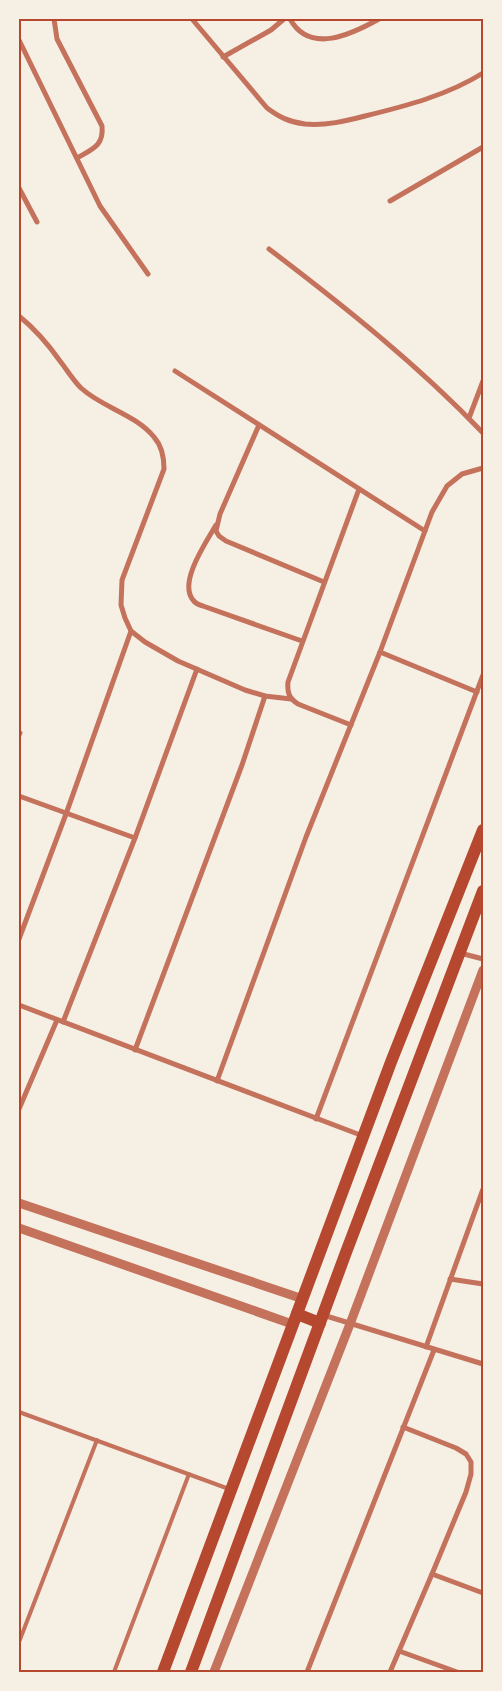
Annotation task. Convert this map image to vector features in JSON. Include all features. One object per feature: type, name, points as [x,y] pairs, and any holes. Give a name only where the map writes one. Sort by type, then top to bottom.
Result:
[{"type":"main road","points":[[163,1672],[395,1053],[483,830]]},
{"type":"main road","points":[[194,1671],[321,1319],[483,891]]},
{"type":"main road","points":[[295,1319],[321,1319]]},
{"type":"street","points":[[54,19],[58,39],[102,126],[103,135],[100,143],[77,158]]},
{"type":"street","points":[[192,19],[267,108],[280,118],[306,124],[347,120],[401,108],[451,89],[483,73]]},
{"type":"street","points":[[223,57],[271,30],[284,19]]},
{"type":"street","points":[[290,19],[297,29],[306,34],[318,39],[328,40],[340,37],[379,19]]},
{"type":"street","points":[[19,40],[100,206],[148,274]]},
{"type":"street","points":[[390,201],[483,146]]},
{"type":"street","points":[[19,188],[37,222]]},
{"type":"street","points":[[269,249],[338,301],[392,346],[483,433]]},
{"type":"street","points":[[19,316],[44,340],[81,388],[92,397],[141,424],[155,437],[161,447],[164,469],[122,580],[121,605],[131,632],[178,661],[197,670],[245,690],[291,700],[351,725]]},
{"type":"street","points":[[175,371],[425,531]]},
{"type":"street","points":[[469,418],[483,381]]},
{"type":"street","points":[[259,425],[216,524],[192,570],[189,589],[193,600],[202,606],[302,642]]},
{"type":"street","points":[[217,1081],[306,837],[380,652],[432,512],[447,486],[462,474],[483,468]]},
{"type":"street","points":[[291,700],[287,691],[288,682],[359,489]]},
{"type":"street","points":[[216,524],[216,531],[219,536],[226,540],[324,582]]},
{"type":"street","points":[[19,939],[131,632]]},
{"type":"street","points":[[380,652],[477,692]]},
{"type":"street","points":[[63,1022],[135,838],[197,670]]},
{"type":"street","points":[[316,1118],[483,675]]},
{"type":"street","points":[[135,1050],[266,696]]},
{"type":"street","points":[[19,796],[135,838]]},
{"type":"street","points":[[460,953],[483,958]]},
{"type":"street","points":[[214,1672],[350,1324],[483,970]]},
{"type":"street","points":[[19,1005],[364,1137]]},
{"type":"street","points":[[19,1109],[57,1020]]},
{"type":"street","points":[[426,1347],[483,1189]]},
{"type":"street","points":[[19,1203],[303,1299]]},
{"type":"street","points":[[19,1228],[295,1319]]},
{"type":"street","points":[[450,1278],[483,1284]]},
{"type":"street","points":[[321,1319],[350,1324],[483,1364]]},
{"type":"street","points":[[307,1672],[434,1350]]},
{"type":"street","points":[[390,1672],[466,1492],[471,1474],[471,1462],[466,1454],[404,1426]]},
{"type":"street","points":[[432,1574],[483,1593]]},
{"type":"street","points":[[399,1651],[457,1672]]},
{"type":"lane","points":[[19,1412],[231,1490]]},
{"type":"lane","points":[[19,1642],[97,1440]]},
{"type":"lane","points":[[114,1672],[189,1474]]}]
